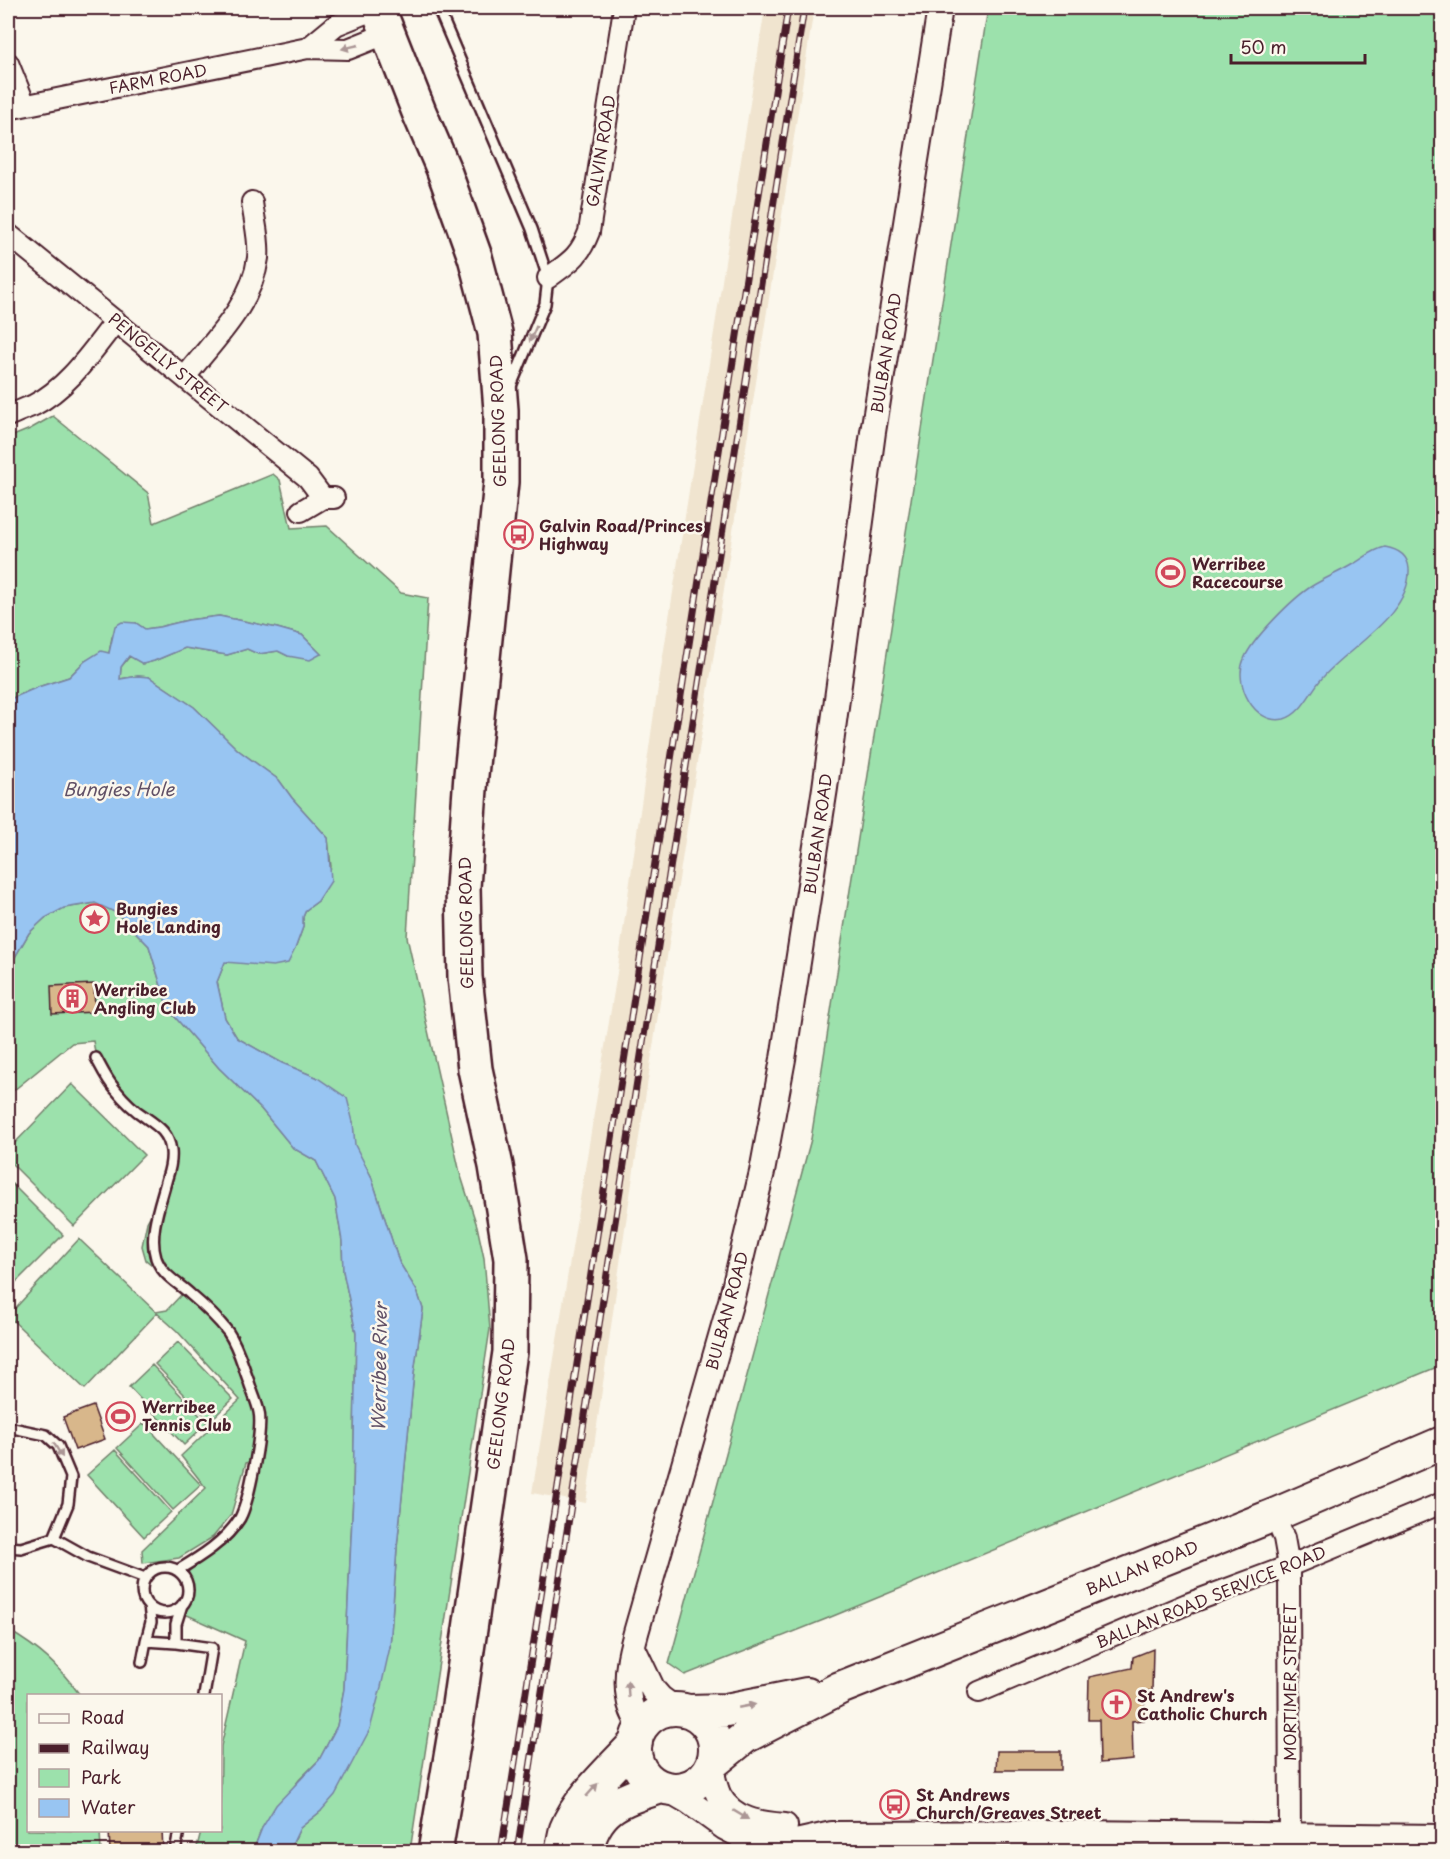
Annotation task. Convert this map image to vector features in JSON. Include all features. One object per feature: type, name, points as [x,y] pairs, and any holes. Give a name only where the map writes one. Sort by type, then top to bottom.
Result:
[{"type":"highway","name":"GEELONG ROAD","points":[[382,16],[443,168],[475,257],[495,333],[501,410],[501,483],[471,775],[463,887],[465,977],[475,1069],[496,1166],[510,1259],[510,1352],[455,1733],[435,1851]]},
{"type":"main road","name":"BALLAN ROAD","points":[[712,1765],[745,1737],[840,1688],[1274,1515],[1443,1443]]},
{"type":"main road","name":"BALLAN ROAD","points":[[682,1710],[726,1710],[840,1688]]},
{"type":"main road","points":[[561,1851],[566,1828],[576,1812],[652,1717],[664,1710],[682,1710],[707,1724],[714,1736],[716,1750],[707,1775],[696,1784],[683,1789],[665,1789],[625,1798],[612,1806],[592,1831],[586,1851]]},
{"type":"main road","points":[[638,1735],[635,1755],[639,1769],[649,1780],[665,1789]]},
{"type":"street","name":"GALVIN ROAD","points":[[548,278],[574,259],[583,249],[589,232],[624,8]]},
{"type":"street","name":"BULBAN ROAD","points":[[638,1735],[628,1697],[627,1678],[633,1648],[731,1301],[762,1172],[779,1082],[823,800],[873,432],[940,8]]},
{"type":"street","name":"FARM ROAD","points":[[308,48],[336,25],[382,16]]},
{"type":"street","name":"FARM ROAD","points":[[16,107],[308,48],[348,50],[382,16]]},
{"type":"street","points":[[8,63],[16,107]]},
{"type":"street","points":[[185,377],[244,300],[252,282],[258,258],[258,238],[252,202]]},
{"type":"street","name":"PENGELLY STREET","points":[[8,234],[330,498],[302,511]]},
{"type":"street","points":[[8,416],[34,405],[54,391],[76,371],[116,321]]},
{"type":"street","name":"BALLAN ROAD SERVICE ROAD","points":[[979,1692],[1187,1604],[1289,1566],[1443,1503]]},
{"type":"street","name":"MORTIMER STREET","points":[[1274,1515],[1284,1538],[1289,1566],[1290,1844]]},
{"type":"street","points":[[633,1648],[652,1690],[660,1698],[682,1710]]},
{"type":"street","points":[[712,1765],[718,1794],[725,1804],[736,1814],[753,1822],[911,1843],[1078,1833],[1290,1844],[1443,1837]]},
{"type":"street","points":[[665,1789],[688,1801],[730,1831],[747,1839],[796,1842],[832,1834]]},
{"type":"lane","points":[[438,8],[532,229],[548,278],[545,304],[501,410]]},
{"type":"lane","points":[[96,1058],[105,1077],[115,1090],[144,1116],[157,1124],[167,1137],[171,1151],[171,1166],[154,1240],[156,1258],[173,1282],[213,1315],[234,1342],[241,1353],[244,1370],[260,1414],[259,1437],[247,1501],[239,1519],[217,1545],[178,1570]]},
{"type":"lane","points":[[8,1427],[46,1435],[58,1446],[70,1477],[68,1504],[54,1538]]},
{"type":"lane","points":[[8,1547],[21,1548],[54,1538],[88,1557],[145,1578]]},
{"type":"lane","points":[[142,1662],[151,1622],[142,1592],[145,1578],[156,1568],[164,1566],[178,1570],[184,1576],[188,1591],[176,1624],[176,1643]]},
{"type":"lane","points":[[148,1606],[162,1612],[176,1610],[182,1605]]},
{"type":"lane","points":[[146,1641],[212,1648],[204,1694]]},
{"type":"lane","points":[[175,1851],[179,1832]]},
{"type":"shaded area","points":[[765,8],[814,8],[625,1228],[586,1503],[532,1493],[617,973],[654,713]]},
{"type":"green space","name":"Werribee Racecourse","points":[[988,8],[1442,8],[1442,1365],[685,1675],[669,1664],[811,1139]]},
{"type":"green space","points":[[53,416],[148,493],[154,523],[273,474],[280,480],[291,528],[327,526],[401,593],[428,598],[407,937],[460,1173],[477,1226],[484,1258],[490,1329],[410,1851],[289,1851],[300,1828],[321,1811],[390,1647],[414,1373],[423,1309],[417,1291],[399,1262],[371,1176],[354,1145],[353,1122],[316,1077],[282,1063],[237,1038],[225,1018],[217,982],[225,962],[242,962],[295,949],[306,910],[318,901],[331,867],[328,838],[279,780],[238,750],[194,707],[149,677],[120,679],[121,667],[130,656],[143,664],[185,648],[227,655],[247,649],[258,654],[278,651],[288,656],[321,654],[302,635],[219,616],[145,629],[136,623],[112,637],[109,653],[85,661],[69,677],[8,700],[8,438]]},
{"type":"green space","points":[[96,903],[117,913],[149,946],[168,1009],[219,1068],[261,1109],[293,1148],[316,1161],[335,1199],[342,1241],[343,1271],[356,1333],[353,1496],[344,1689],[337,1726],[319,1760],[299,1780],[262,1828],[253,1851],[196,1851],[201,1832],[222,1832],[222,1742],[245,1641],[176,1610],[187,1590],[184,1576],[217,1545],[239,1519],[259,1455],[246,1463],[231,1515],[213,1537],[179,1558],[143,1563],[142,1550],[206,1488],[181,1456],[240,1400],[177,1331],[157,1313],[85,1389],[8,1316],[79,1239],[156,1312],[167,1310],[182,1294],[173,1282],[146,1260],[142,1246],[147,1222],[164,1190],[171,1151],[157,1124],[115,1090],[96,1058],[93,1041],[72,1043],[8,1095],[8,969],[29,933],[45,918],[64,908]]},
{"type":"green space","points":[[72,1084],[144,1155],[74,1226],[8,1160],[8,1150]]},
{"type":"green space","points":[[8,1180],[63,1235],[8,1290]]},
{"type":"green space","points":[[178,1342],[233,1399],[210,1421],[155,1364]]},
{"type":"green space","points":[[152,1365],[207,1423],[184,1445],[129,1387]]},
{"type":"green space","points":[[144,1423],[201,1485],[173,1510],[117,1448]]},
{"type":"green space","points":[[115,1450],[171,1512],[144,1537],[87,1475]]},
{"type":"green space","points":[[8,1630],[48,1658],[79,1694],[27,1694],[27,1832],[100,1832],[101,1851],[8,1851]]},
{"type":"water","points":[[1385,547],[1401,553],[1407,560],[1409,569],[1407,585],[1390,615],[1319,681],[1302,707],[1296,712],[1284,719],[1264,716],[1249,701],[1241,679],[1244,659],[1256,640],[1274,619],[1304,592],[1372,552]]},
{"type":"water","points":[[219,616],[302,635],[321,654],[310,660],[288,656],[278,651],[258,654],[247,649],[227,655],[185,648],[143,664],[129,656],[121,667],[120,679],[149,677],[194,707],[238,750],[279,780],[328,838],[331,881],[318,901],[306,910],[303,927],[288,963],[273,966],[225,962],[217,982],[225,1018],[237,1038],[282,1063],[316,1077],[347,1098],[353,1122],[355,1145],[371,1176],[399,1262],[417,1291],[423,1309],[414,1373],[390,1647],[381,1687],[370,1729],[335,1795],[321,1811],[300,1828],[289,1851],[253,1851],[262,1828],[276,1805],[319,1760],[337,1726],[344,1689],[353,1496],[356,1333],[343,1271],[342,1241],[335,1199],[316,1161],[293,1148],[261,1109],[219,1068],[168,1009],[149,946],[117,913],[95,903],[64,908],[45,918],[29,933],[8,969],[8,700],[69,677],[85,661],[101,651],[109,653],[115,626],[122,622],[136,623],[145,629]]},
{"type":"building","name":"Werribee Angling Club","points":[[94,984],[95,1012],[52,1014],[51,986]]},
{"type":"building","name":"Werribee Tennis Club","points":[[93,1406],[105,1439],[75,1450],[63,1417]]},
{"type":"building","name":"St Andrew's Catholic Church","points":[[1153,1649],[1152,1691],[1145,1691],[1144,1720],[1132,1721],[1133,1760],[1100,1763],[1099,1720],[1088,1720],[1089,1677],[1132,1668],[1133,1657]]},
{"type":"building","points":[[997,1751],[1061,1751],[1061,1770],[996,1770]]},
{"type":"building","points":[[109,1832],[162,1832],[163,1851],[110,1851]]},
{"type":"railway","points":[[501,1852],[788,8]]},
{"type":"railway","points":[[517,1852],[804,8]]},
{"type":"place","name":"Galvin Road/Princes Highway","points":[[518,535]]},
{"type":"place","name":"Werribee Racecourse","points":[[1171,573]]},
{"type":"place","name":"Bungies Hole Landing","points":[[95,918]]},
{"type":"place","name":"Werribee Angling Club","points":[[73,999]]},
{"type":"place","name":"Werribee Tennis Club","points":[[121,1416]]},
{"type":"place","name":"St Andrew's Catholic Church","points":[[1116,1705]]},
{"type":"place","name":"St Andrews Church/Greaves Street","points":[[895,1804]]},
{"type":"water label","name":"Bungies Hole","points":[[119,790]]},
{"type":"water label","name":"Werribee River","points":[[380,1367]]}]
